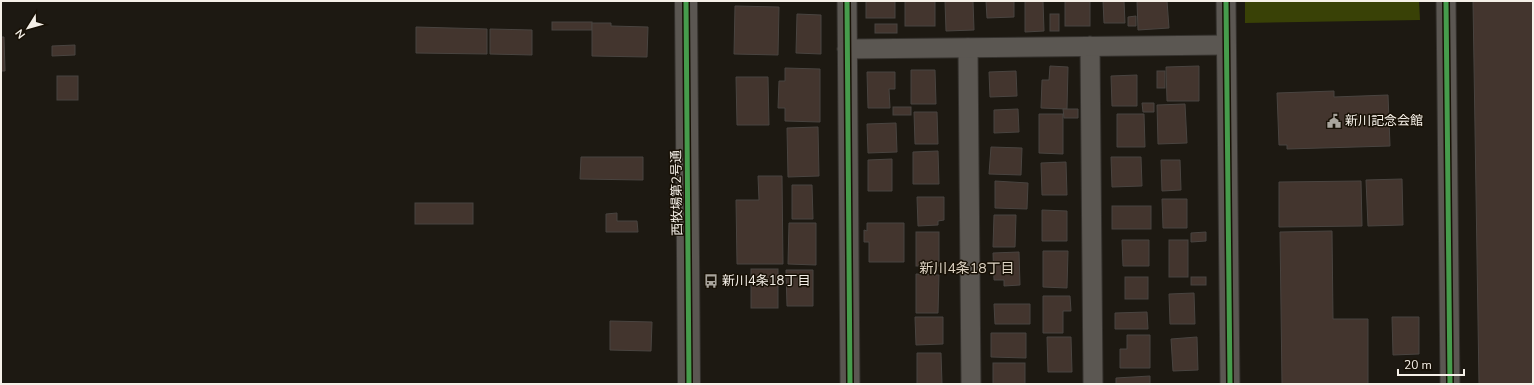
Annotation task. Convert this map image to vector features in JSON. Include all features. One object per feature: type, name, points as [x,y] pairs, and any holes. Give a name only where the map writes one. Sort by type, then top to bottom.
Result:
[{"type":"street","name":"西牧場第2号通","points":[[686,1],[689,384]]},
{"type":"street","points":[[847,1],[850,384]]},
{"type":"street","points":[[1226,1],[1230,384]]},
{"type":"street","points":[[1446,1],[1450,384]]},
{"type":"street","points":[[847,49],[1226,45]]},
{"type":"street","points":[[1090,46],[1093,384]]},
{"type":"street","points":[[968,48],[970,384]]},
{"type":"green space","points":[[1245,1],[1419,1],[1420,20],[1245,23]]},
{"type":"building","points":[[866,1],[895,1],[895,18],[866,18]]},
{"type":"building","points":[[905,1],[935,1],[935,26],[905,26]]},
{"type":"building","points":[[945,1],[973,1],[974,30],[946,31]]},
{"type":"building","points":[[986,1],[1014,1],[1014,17],[987,18]]},
{"type":"building","points":[[1025,1],[1043,1],[1044,31],[1025,32]]},
{"type":"building","points":[[1065,1],[1090,1],[1090,26],[1065,26]]},
{"type":"building","points":[[1103,1],[1124,1],[1125,23],[1104,23]]},
{"type":"building","points":[[1137,1],[1167,1],[1169,28],[1138,30]]},
{"type":"building","points":[[1473,1],[1533,1],[1533,384],[1479,384]]},
{"type":"building","points":[[735,6],[779,7],[778,55],[734,54]]},
{"type":"building","points":[[797,14],[821,15],[821,54],[796,53]]},
{"type":"building","points":[[1050,14],[1059,14],[1059,31],[1050,31]]},
{"type":"building","points":[[1136,16],[1136,26],[1128,26],[1128,17]]},
{"type":"building","points":[[552,22],[592,22],[592,30],[552,30]]},
{"type":"building","points":[[592,23],[611,23],[611,26],[648,27],[647,57],[592,56]]},
{"type":"building","points":[[875,24],[897,24],[897,33],[875,33]]},
{"type":"building","points":[[416,27],[487,29],[487,54],[416,53]]},
{"type":"building","points":[[490,29],[532,30],[532,55],[490,54]]},
{"type":"building","points":[[1,37],[4,37],[5,71],[1,71]]},
{"type":"building","points":[[75,45],[75,55],[52,56],[52,46]]},
{"type":"building","points":[[1050,66],[1068,67],[1067,109],[1041,108],[1042,80],[1049,80]]},
{"type":"building","points":[[1199,66],[1199,101],[1167,101],[1166,67]]},
{"type":"building","points":[[785,68],[820,69],[820,122],[785,121],[785,108],[778,108],[779,81],[785,81]]},
{"type":"building","points":[[911,70],[935,70],[936,104],[911,104]]},
{"type":"building","points":[[1016,71],[1017,96],[990,97],[989,72]]},
{"type":"building","points":[[1157,71],[1165,71],[1165,88],[1157,88]]},
{"type":"building","points":[[867,72],[895,72],[895,89],[889,89],[890,108],[868,108]]},
{"type":"building","points":[[1137,75],[1137,106],[1112,106],[1111,76]]},
{"type":"building","points":[[57,76],[78,76],[78,100],[57,100]]},
{"type":"building","points":[[736,77],[768,77],[769,125],[737,125]]},
{"type":"building","name":"新川記念会館","points":[[1334,91],[1334,97],[1388,95],[1390,146],[1287,149],[1287,145],[1279,145],[1277,93]]},
{"type":"building","points":[[1142,103],[1154,103],[1154,112],[1143,112]]},
{"type":"building","points":[[1185,104],[1187,143],[1158,144],[1157,105]]},
{"type":"building","points":[[893,107],[911,107],[911,115],[893,115]]},
{"type":"building","points":[[1018,109],[1019,132],[994,133],[994,110]]},
{"type":"building","points":[[1063,109],[1078,109],[1078,118],[1064,118]]},
{"type":"building","points":[[914,112],[937,112],[938,144],[915,144]]},
{"type":"building","points":[[1039,114],[1063,114],[1063,154],[1039,153]]},
{"type":"building","points":[[1117,114],[1144,114],[1145,147],[1117,147]]},
{"type":"building","points":[[896,123],[897,152],[868,153],[867,124]]},
{"type":"building","points":[[818,127],[819,176],[788,177],[787,128]]},
{"type":"building","points":[[991,147],[1022,148],[1021,175],[989,174]]},
{"type":"building","points":[[938,151],[939,184],[913,184],[913,152]]},
{"type":"building","points":[[581,157],[643,157],[643,180],[580,179]]},
{"type":"building","points":[[1111,157],[1141,157],[1142,186],[1112,187]]},
{"type":"building","points":[[892,159],[892,191],[868,191],[868,160]]},
{"type":"building","points":[[1161,160],[1180,160],[1181,190],[1162,191]]},
{"type":"building","points":[[1066,162],[1067,195],[1042,195],[1041,163]]},
{"type":"building","points":[[758,176],[782,176],[783,264],[737,264],[736,200],[759,200]]},
{"type":"building","points":[[1402,179],[1403,225],[1368,226],[1366,180]]},
{"type":"building","points":[[995,181],[1028,183],[1027,209],[995,208]]},
{"type":"building","points":[[1361,181],[1362,226],[1279,227],[1279,182]]},
{"type":"building","points":[[792,185],[812,185],[813,219],[792,219]]},
{"type":"building","points":[[917,197],[944,197],[944,220],[938,221],[938,225],[918,226]]},
{"type":"building","points":[[1162,199],[1187,199],[1187,228],[1163,228]]},
{"type":"building","points":[[415,203],[473,203],[473,224],[415,224]]},
{"type":"building","points":[[1112,206],[1151,206],[1151,229],[1112,229]]},
{"type":"building","points":[[1042,210],[1067,211],[1067,241],[1042,241]]},
{"type":"building","points":[[617,213],[617,221],[637,221],[638,232],[606,232],[606,214]]},
{"type":"building","points":[[994,215],[1016,215],[1015,247],[993,247]]},
{"type":"building","points":[[789,223],[816,223],[816,265],[788,264]]},
{"type":"building","points":[[867,223],[904,223],[904,262],[869,262],[869,242],[864,242],[864,230],[867,231]]},
{"type":"building","points":[[1332,231],[1333,319],[1368,319],[1368,384],[1282,384],[1280,232]]},
{"type":"building","points":[[916,232],[939,232],[939,266],[916,266]]},
{"type":"building","points":[[1206,232],[1206,241],[1191,242],[1191,233]]},
{"type":"building","points":[[1122,240],[1149,240],[1149,266],[1123,266]]},
{"type":"building","points":[[1169,240],[1188,240],[1188,277],[1169,277]]},
{"type":"building","points":[[1043,251],[1068,251],[1067,288],[1043,287]]},
{"type":"building","points":[[1019,252],[1020,285],[1004,286],[1004,280],[994,280],[993,253]]},
{"type":"building","points":[[751,269],[778,269],[778,308],[751,308]]},
{"type":"building","points":[[786,270],[813,270],[813,306],[787,306]]},
{"type":"building","points":[[916,274],[939,275],[938,313],[916,313]]},
{"type":"building","points":[[1125,277],[1148,277],[1148,299],[1125,299]]},
{"type":"building","points":[[1191,277],[1206,277],[1206,285],[1191,285]]},
{"type":"building","points":[[1194,293],[1195,324],[1170,324],[1169,294]]},
{"type":"building","points":[[1043,296],[1070,296],[1071,311],[1063,311],[1063,333],[1043,333]]},
{"type":"building","points":[[994,304],[1030,304],[1030,324],[995,324]]},
{"type":"building","points":[[1147,312],[1148,329],[1115,329],[1115,313]]},
{"type":"building","points":[[915,317],[943,317],[943,344],[916,345]]},
{"type":"building","points":[[1392,317],[1419,317],[1419,354],[1393,355]]},
{"type":"building","points":[[610,321],[652,322],[651,351],[610,350]]},
{"type":"building","points":[[991,333],[1026,333],[1026,358],[991,357]]},
{"type":"building","points":[[1127,335],[1150,335],[1150,368],[1120,368],[1120,349],[1127,349]]},
{"type":"building","points":[[1047,337],[1071,337],[1072,372],[1048,372]]},
{"type":"building","points":[[1197,337],[1198,370],[1173,371],[1171,339]]},
{"type":"building","points":[[917,353],[941,353],[942,384],[917,384]]},
{"type":"building","points":[[993,363],[1025,363],[1025,384],[993,384]]},
{"type":"building","points":[[1150,376],[1150,384],[1116,384],[1116,378]]},
{"type":"cycle path","points":[[686,1],[689,384]]},
{"type":"cycle path","points":[[847,1],[850,384]]},
{"type":"cycle path","points":[[1226,1],[1230,384]]},
{"type":"cycle path","points":[[1446,1],[1450,384]]},
{"type":"place","name":"新川記念会館","points":[[1334,121]]},
{"type":"place","name":"新川4条18丁目","points":[[711,281]]},
{"type":"district","name":"新川4条18丁目","points":[[967,268]]}]
